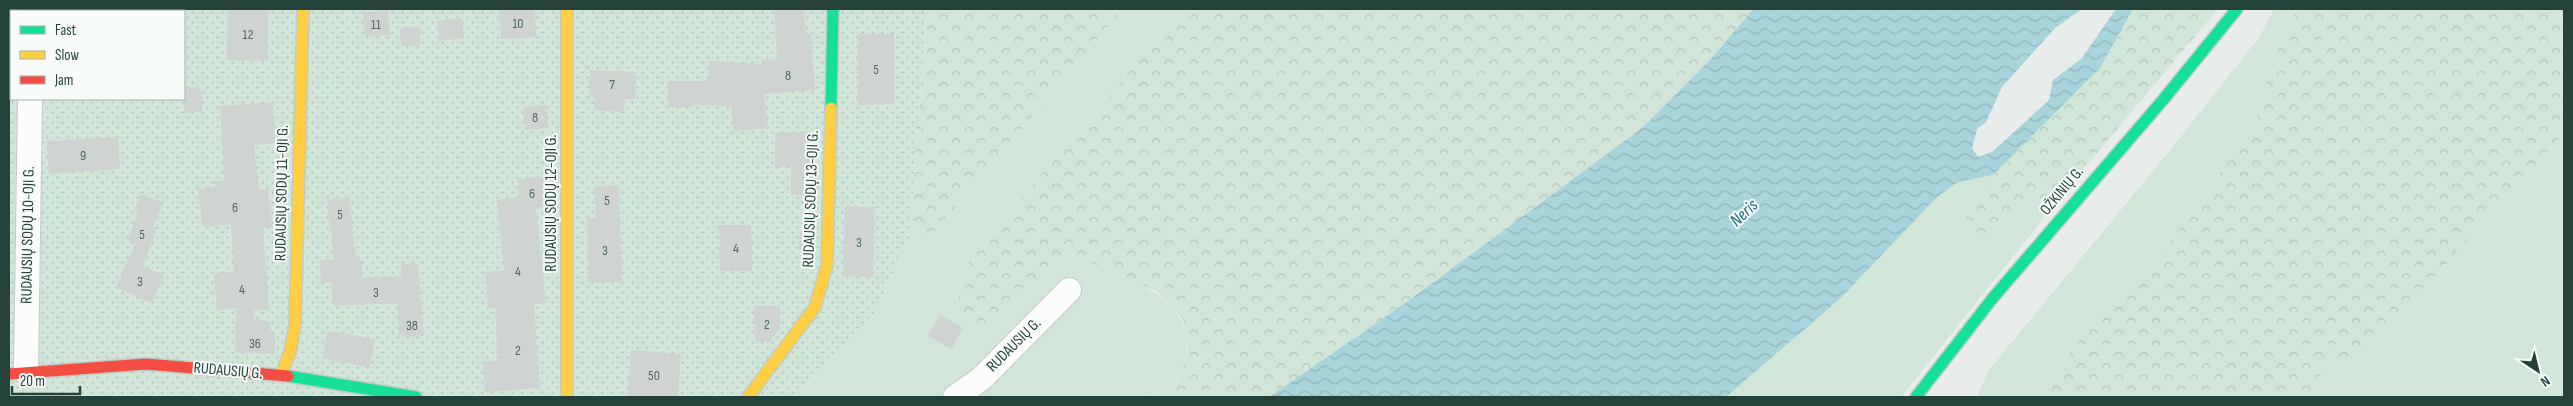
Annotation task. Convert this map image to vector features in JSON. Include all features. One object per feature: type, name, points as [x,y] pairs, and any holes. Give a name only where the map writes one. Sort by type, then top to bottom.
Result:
[{"type":"street","name":"RUDAUSIŲ SODŲ 11-OJI G.","points":[[281,375],[290,352],[295,324],[303,9]]},
{"type":"street","name":"RUDAUSIŲ SODŲ 12-OJI G.","points":[[567,9],[567,397]]},
{"type":"street","name":"RUDAUSIŲ SODŲ 13-OJI G.","points":[[748,397],[815,307],[827,265],[832,9]]},
{"type":"street","name":"OŽKINIŲ G.","points":[[1916,397],[1992,299],[2163,100],[2237,9]]},
{"type":"street","name":"RUDAUSIŲ SODŲ 10-OJI G.","points":[[18,373],[30,100]]},
{"type":"street","name":"RUDAUSIŲ G.","points":[[955,397],[981,379],[1069,290]]},
{"type":"street","name":"RUDAUSIŲ G.","points":[[18,373],[146,364],[281,375],[416,397]]},
{"type":"green space","points":[[9,9],[927,9],[909,239],[872,319],[796,397],[9,397]]},
{"type":"green space","points":[[927,9],[1123,9],[934,232],[909,239]]},
{"type":"green space","points":[[1123,9],[1183,9],[976,250],[995,326],[1072,254],[1112,270],[1153,292],[1170,305],[1182,322],[1187,341],[1183,364],[1176,380],[1160,392],[1137,397],[796,397],[872,319],[909,239],[934,232]]},
{"type":"green space","points":[[1183,9],[1753,9],[1710,60],[1642,128],[1404,304],[1269,397],[1137,397],[1161,393],[1178,378],[1188,350],[1183,320],[1158,292],[1072,254],[995,326],[974,330],[960,321],[959,292],[966,269],[976,250]]},
{"type":"green space","points":[[2133,9],[2218,9],[2070,185],[2031,203],[2008,227],[1989,237],[1977,235],[1965,217],[1993,175],[2100,68]]},
{"type":"green space","points":[[2274,9],[2297,9],[2274,57],[2255,123],[2168,245],[2075,344],[2042,397],[1977,397],[1988,371],[2167,154],[2260,36]]},
{"type":"green space","points":[[2297,9],[2564,9],[2564,133],[2379,338],[2353,358],[2325,362],[2320,379],[2326,397],[2042,397],[2075,344],[2168,245],[2255,123],[2274,57]]},
{"type":"green space","points":[[2564,133],[2564,392],[2561,397],[2326,397],[2320,379],[2325,362],[2353,358],[2379,338]]},
{"type":"green space","points":[[1993,175],[1965,217],[2008,227],[2031,203],[2070,185],[1901,397],[1726,397],[1842,297],[1937,197],[1958,182]]},
{"type":"water","name":"Neris","points":[[1753,9],[2082,9],[2055,28],[2002,87],[1986,122],[1977,129],[1972,148],[1978,157],[1992,152],[2049,100],[2053,80],[2081,59],[2116,9],[2133,9],[2100,68],[1993,175],[1958,182],[1937,197],[1842,297],[1726,397],[1269,397],[1404,304],[1642,128],[1710,60]]},
{"type":"building","points":[[228,9],[269,9],[267,61],[226,60]]},
{"type":"building","points":[[499,9],[535,9],[536,37],[501,39]]},
{"type":"building","points":[[774,9],[804,9],[806,33],[811,33],[815,90],[764,94],[768,128],[734,131],[731,106],[693,105],[693,107],[668,107],[668,81],[708,81],[709,61],[762,64],[762,60],[777,59]]},
{"type":"building","points":[[388,10],[390,35],[365,37],[363,12]]},
{"type":"building","points":[[462,18],[464,38],[439,41],[437,21]]},
{"type":"building","points":[[420,27],[420,46],[401,46],[400,28]]},
{"type":"building","points":[[858,34],[894,34],[894,104],[858,105]]},
{"type":"building","points":[[590,70],[636,72],[635,99],[625,99],[624,112],[594,110],[595,97],[589,97]]},
{"type":"building","points":[[200,87],[203,111],[184,113],[185,88]]},
{"type":"building","points":[[273,102],[276,143],[254,145],[259,190],[268,189],[272,227],[263,228],[269,310],[254,310],[254,319],[270,322],[271,333],[275,333],[275,348],[273,354],[235,352],[236,308],[217,310],[214,273],[234,272],[231,224],[203,227],[198,189],[215,187],[214,181],[224,180],[220,106]]},
{"type":"building","points":[[546,105],[548,128],[525,130],[523,107]]},
{"type":"building","points":[[814,132],[813,195],[791,195],[791,167],[775,167],[775,133]]},
{"type":"building","points":[[118,137],[120,169],[49,174],[47,141]]},
{"type":"building","points":[[544,177],[545,207],[536,208],[546,303],[534,304],[540,388],[485,392],[483,362],[498,361],[495,308],[488,309],[485,272],[504,270],[497,200],[519,198],[518,179]]},
{"type":"building","points":[[619,185],[622,282],[588,282],[587,218],[596,218],[594,187]]},
{"type":"building","points":[[141,194],[163,203],[153,227],[157,228],[143,267],[164,275],[152,303],[116,287],[136,243],[128,240],[138,212],[134,211]]},
{"type":"building","points":[[349,198],[356,259],[361,258],[362,278],[401,276],[401,265],[418,263],[424,336],[399,337],[398,303],[333,306],[331,282],[321,282],[320,260],[334,260],[327,200]]},
{"type":"building","points":[[845,206],[875,207],[873,277],[843,276]]},
{"type":"building","points":[[719,225],[751,225],[752,271],[720,271]]},
{"type":"building","points":[[800,231],[812,232],[812,252],[799,251]]},
{"type":"building","points":[[754,306],[780,306],[780,328],[769,342],[755,342]]},
{"type":"building","points":[[940,315],[963,328],[952,349],[928,336]]},
{"type":"building","points":[[327,331],[375,339],[370,367],[323,359]]},
{"type":"building","points":[[631,350],[681,354],[678,397],[627,397]]},
{"type":"traffic: fast","points":[[831,108],[833,9]]},
{"type":"traffic: fast","points":[[1916,397],[1992,299],[2163,100],[2237,9]]},
{"type":"traffic: fast","points":[[288,376],[416,397]]},
{"type":"traffic: slow","points":[[281,375],[290,352],[295,325],[303,9]]},
{"type":"traffic: slow","points":[[567,9],[567,397]]},
{"type":"traffic: slow","points":[[748,397],[815,307],[827,265],[831,108]]},
{"type":"traffic: jam","points":[[9,374],[146,364],[288,376]]}]
